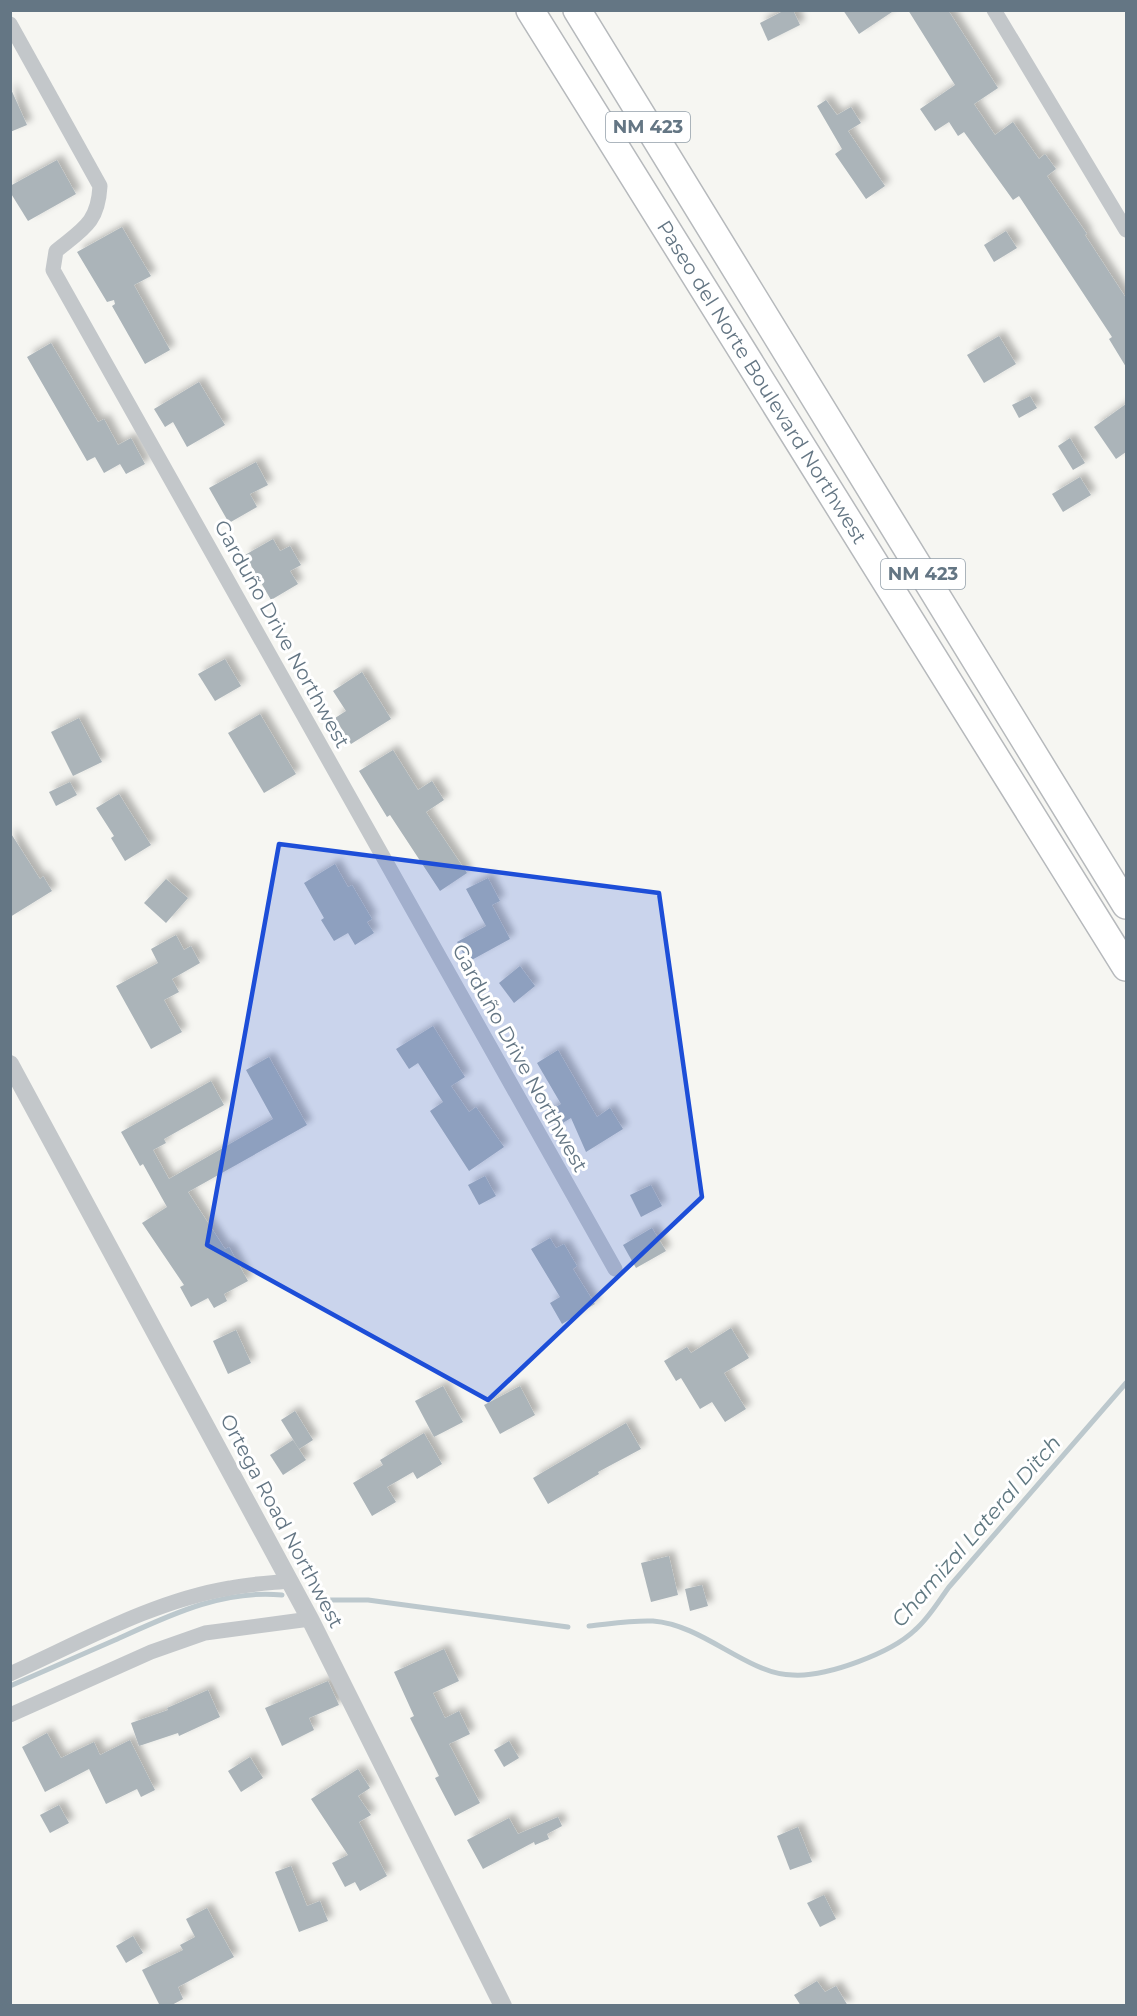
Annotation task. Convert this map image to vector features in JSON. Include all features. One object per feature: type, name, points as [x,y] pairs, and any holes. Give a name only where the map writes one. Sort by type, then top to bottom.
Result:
[{"type":"highway","name":"Paseo del Norte Boulevard Northwest","points":[[530,10],[1126,967]]},
{"type":"highway","name":"Paseo del Norte Boulevard Northwest","points":[[577,10],[1126,904]]},
{"type":"street","points":[[994,10],[1126,230]]},
{"type":"street","name":"Garduño Drive Northwest","points":[[10,24],[100,186],[99,204],[90,224],[56,251],[53,270],[615,1269]]},
{"type":"street","name":"Ortega Road Northwest","points":[[10,1064],[310,1619],[503,2006]]},
{"type":"street","points":[[10,1674],[145,1613],[189,1598],[230,1587],[290,1581]]},
{"type":"street","points":[[10,1715],[150,1652],[205,1633],[310,1619]]},
{"type":"highlighted area","points":[[279,844],[659,893],[702,1197],[488,1400],[207,1245]]},
{"type":"building","points":[[785,10],[793,10],[800,25],[768,41],[760,23]]},
{"type":"building","points":[[843,10],[895,10],[859,34]]},
{"type":"building","points":[[908,10],[948,10],[998,88],[974,104],[995,135],[1013,122],[1039,159],[1045,154],[1056,169],[1047,176],[1087,234],[1085,235],[1126,298],[1126,367],[1109,339],[1112,337],[1019,196],[1013,200],[964,132],[958,136],[949,122],[935,131],[920,109],[955,85]]},
{"type":"building","points":[[10,87],[27,125],[10,132]]},
{"type":"building","points":[[826,100],[837,115],[851,107],[861,123],[848,131],[885,186],[866,199],[835,154],[842,149],[817,106]]},
{"type":"building","points":[[57,160],[76,194],[28,221],[10,192],[10,186]]},
{"type":"building","points":[[122,227],[151,276],[134,285],[170,350],[145,364],[112,306],[115,304],[114,300],[107,302],[77,252]]},
{"type":"building","points":[[1006,231],[1017,248],[994,262],[984,245]]},
{"type":"building","points":[[999,336],[1016,364],[984,383],[967,355]]},
{"type":"building","points":[[51,343],[98,422],[104,419],[118,445],[131,438],[145,464],[126,474],[120,464],[104,473],[95,457],[87,461],[27,357]]},
{"type":"building","points":[[199,382],[225,425],[187,447],[173,422],[165,427],[154,409]]},
{"type":"building","points":[[1030,396],[1037,408],[1019,418],[1012,405]]},
{"type":"building","points":[[1126,404],[1126,452],[1116,459],[1094,427]]},
{"type":"building","points":[[1070,438],[1085,463],[1073,470],[1058,446]]},
{"type":"building","points":[[256,462],[268,485],[250,494],[257,507],[229,523],[209,488]]},
{"type":"building","points":[[1080,477],[1091,495],[1063,512],[1052,494]]},
{"type":"building","points":[[273,539],[280,551],[290,546],[301,565],[290,571],[298,584],[271,600],[245,555]]},
{"type":"building","points":[[225,659],[241,686],[215,701],[198,674]]},
{"type":"building","points":[[362,672],[391,719],[351,744],[335,718],[346,711],[333,691]]},
{"type":"building","points":[[260,714],[296,774],[264,793],[228,733]]},
{"type":"building","points":[[79,718],[102,762],[73,776],[51,732]]},
{"type":"building","points":[[393,750],[418,790],[432,781],[444,800],[426,812],[467,873],[440,891],[390,815],[387,817],[359,771]]},
{"type":"building","points":[[70,782],[77,795],[56,806],[49,792]]},
{"type":"building","points":[[119,794],[151,845],[125,861],[111,838],[114,836],[96,808]]},
{"type":"building","points":[[10,832],[40,879],[43,876],[52,891],[10,917]]},
{"type":"building","points":[[335,864],[348,887],[352,885],[372,919],[367,922],[374,933],[355,945],[348,933],[334,941],[321,920],[324,918],[304,883]]},
{"type":"building","points":[[488,878],[500,901],[492,905],[510,939],[468,962],[457,942],[486,926],[466,889]]},
{"type":"building","points":[[166,879],[188,898],[166,923],[144,903]]},
{"type":"building","points":[[176,935],[184,950],[191,946],[200,963],[172,979],[179,992],[164,1000],[182,1032],[151,1049],[116,986],[158,963],[151,949]]},
{"type":"building","points":[[520,966],[535,986],[514,1003],[499,983]]},
{"type":"building","points":[[433,1026],[465,1077],[451,1086],[469,1112],[476,1107],[504,1147],[469,1171],[430,1111],[443,1102],[418,1063],[409,1069],[396,1049]]},
{"type":"building","points":[[558,1050],[597,1117],[610,1108],[623,1129],[586,1152],[571,1118],[556,1127],[547,1112],[561,1104],[537,1063]]},
{"type":"building","points":[[269,1057],[307,1125],[188,1192],[225,1249],[229,1247],[248,1281],[224,1294],[227,1301],[214,1308],[208,1298],[191,1307],[180,1287],[184,1285],[142,1223],[167,1207],[143,1164],[140,1166],[121,1132],[211,1081],[224,1105],[164,1139],[166,1143],[153,1150],[169,1179],[273,1119],[246,1070]]},
{"type":"building","points":[[485,1176],[496,1196],[479,1205],[468,1185]]},
{"type":"building","points":[[651,1185],[662,1206],[641,1217],[630,1195]]},
{"type":"building","points":[[652,1228],[666,1251],[636,1268],[623,1245]]},
{"type":"building","points":[[550,1238],[556,1248],[564,1244],[577,1266],[573,1269],[595,1304],[562,1324],[550,1303],[560,1297],[531,1249]]},
{"type":"building","points":[[731,1328],[749,1358],[724,1373],[746,1409],[725,1422],[712,1402],[700,1409],[681,1378],[676,1381],[664,1361],[687,1347],[691,1353]]},
{"type":"building","points":[[236,1330],[251,1363],[228,1374],[213,1341]]},
{"type":"building","points":[[443,1386],[463,1422],[434,1437],[415,1401]]},
{"type":"building","points":[[520,1386],[535,1415],[500,1434],[484,1405]]},
{"type":"building","points":[[295,1411],[313,1440],[299,1449],[281,1420]]},
{"type":"building","points":[[626,1423],[641,1449],[598,1472],[599,1474],[548,1504],[533,1478]]},
{"type":"building","points":[[424,1433],[442,1464],[417,1479],[413,1472],[387,1487],[396,1502],[372,1516],[353,1483],[383,1465],[380,1460]]},
{"type":"building","points":[[293,1440],[306,1460],[283,1475],[270,1455]]},
{"type":"building","points":[[669,1556],[678,1595],[651,1602],[641,1563]]},
{"type":"building","points":[[702,1585],[708,1606],[690,1611],[685,1589]]},
{"type":"building","points":[[444,1649],[459,1681],[433,1693],[445,1718],[459,1711],[470,1734],[449,1744],[480,1803],[455,1816],[435,1778],[439,1776],[410,1718],[414,1716],[394,1672]]},
{"type":"building","points":[[328,1681],[339,1705],[309,1718],[314,1730],[282,1746],[265,1708]]},
{"type":"building","points":[[208,1690],[220,1717],[179,1736],[178,1733],[139,1746],[131,1723],[168,1710],[167,1708]]},
{"type":"building","points":[[47,1733],[61,1758],[94,1742],[100,1755],[130,1740],[155,1790],[141,1797],[137,1789],[106,1804],[89,1769],[45,1792],[22,1747]]},
{"type":"building","points":[[509,1741],[519,1758],[504,1767],[494,1750]]},
{"type":"building","points":[[250,1757],[263,1778],[241,1792],[228,1771]]},
{"type":"building","points":[[358,1769],[370,1788],[358,1796],[371,1815],[359,1822],[387,1876],[360,1891],[355,1882],[345,1887],[332,1863],[348,1855],[311,1799]]},
{"type":"building","points":[[59,1805],[69,1823],[50,1833],[40,1815]]},
{"type":"building","points":[[558,1817],[562,1826],[547,1834],[549,1839],[535,1845],[534,1842],[483,1869],[467,1840],[509,1818],[518,1834]]},
{"type":"building","points":[[798,1827],[812,1862],[790,1870],[777,1836]]},
{"type":"building","points":[[291,1866],[307,1906],[320,1901],[328,1921],[299,1932],[275,1872]]},
{"type":"building","points":[[824,1895],[836,1919],[820,1927],[807,1903]]},
{"type":"building","points":[[207,1908],[234,1957],[178,1987],[183,1999],[170,2006],[160,2006],[142,1970],[183,1950],[180,1945],[195,1937],[186,1919]]},
{"type":"building","points":[[133,1936],[143,1953],[126,1963],[116,1946]]},
{"type":"building","points":[[817,1981],[825,1992],[836,1986],[848,2006],[801,2006],[794,1995]]},
{"type":"waterway","name":"Chamizal Lateral Ditch","points":[[589,1626],[637,1621],[667,1623],[694,1633],[761,1668],[788,1675],[823,1672],[875,1655],[904,1639],[925,1620],[949,1587],[1126,1383]]},
{"type":"waterway","name":"Chamizal Lateral Ditch","points":[[10,1686],[196,1606],[238,1596],[282,1595]]},
{"type":"waterway","name":"Chamizal Lateral Ditch","points":[[326,1600],[368,1600],[568,1627]]}]
